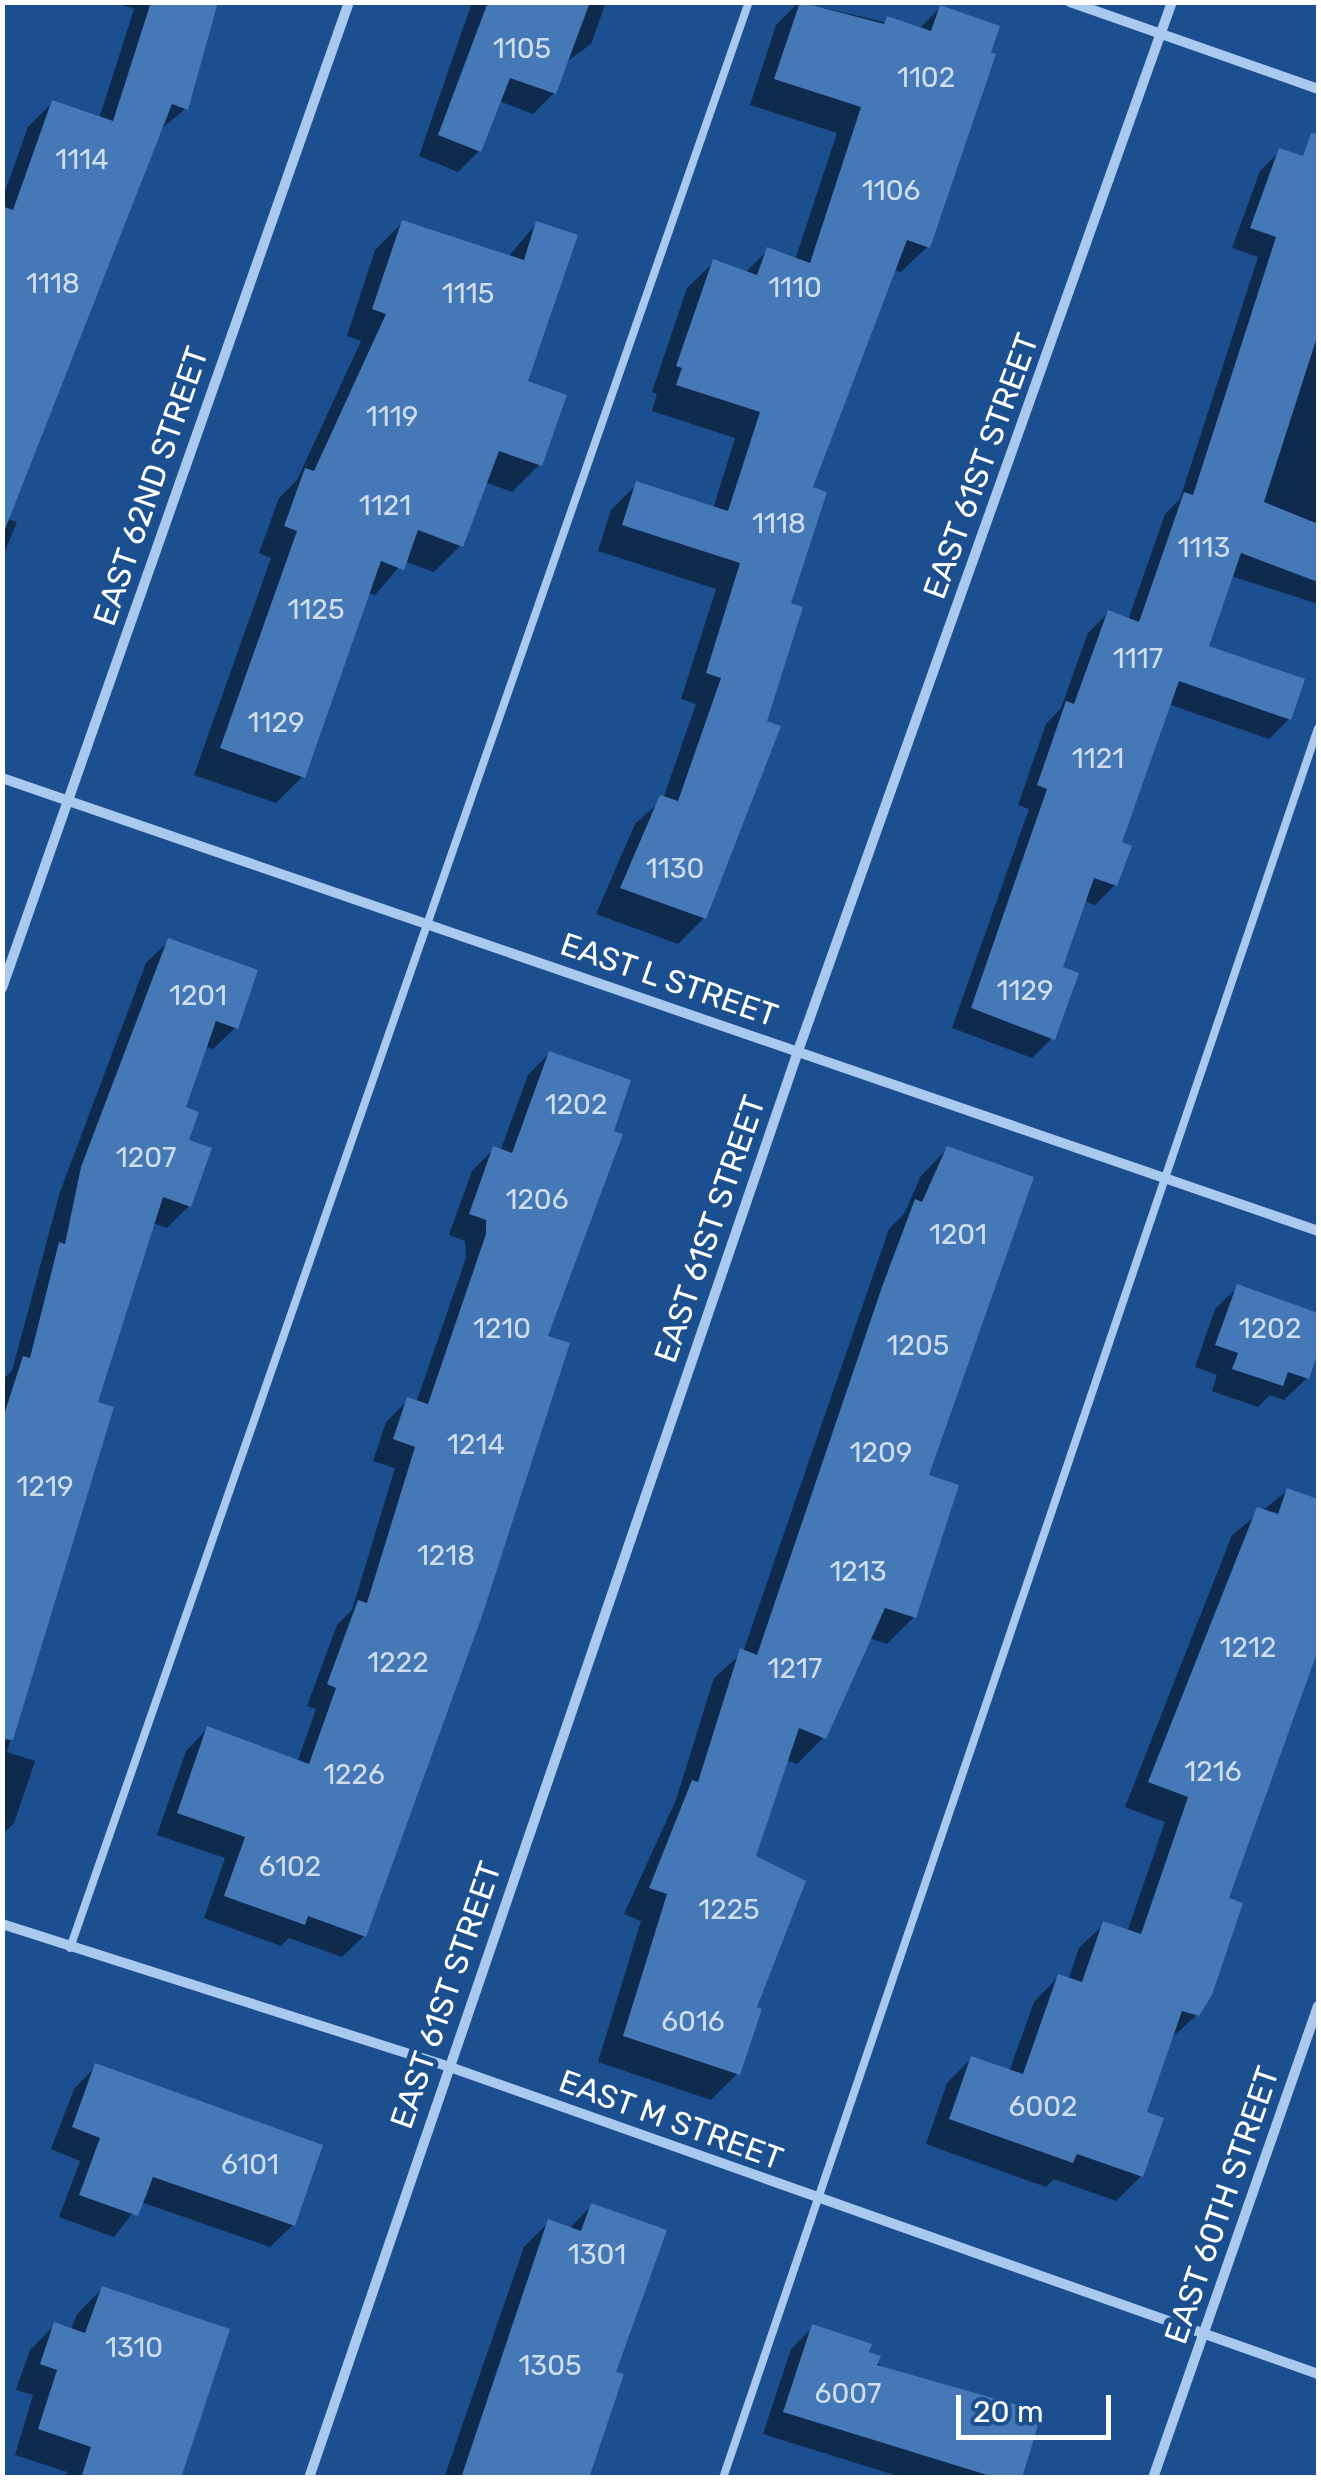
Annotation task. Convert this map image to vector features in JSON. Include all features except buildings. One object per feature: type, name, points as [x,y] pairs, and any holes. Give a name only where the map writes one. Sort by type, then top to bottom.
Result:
[{"type":"street","name":"EAST 62ND STREET","points":[[2,988],[349,2]]},
{"type":"street","points":[[1070,2],[1318,89]]},
{"type":"street","name":"EAST 61ST STREET","points":[[308,2478],[798,1051],[1172,2]]},
{"type":"street","name":"EAST L STREET","points":[[2,778],[1318,1231]]},
{"type":"street","name":"EAST M STREET","points":[[2,1924],[447,2066],[1318,2374]]},
{"type":"street","name":"EAST 60TH STREET","points":[[1152,2478],[1318,2006]]},
{"type":"lane","points":[[70,1948],[749,2]]},
{"type":"lane","points":[[723,2478],[822,2200],[1162,1177],[1318,728]]}]
